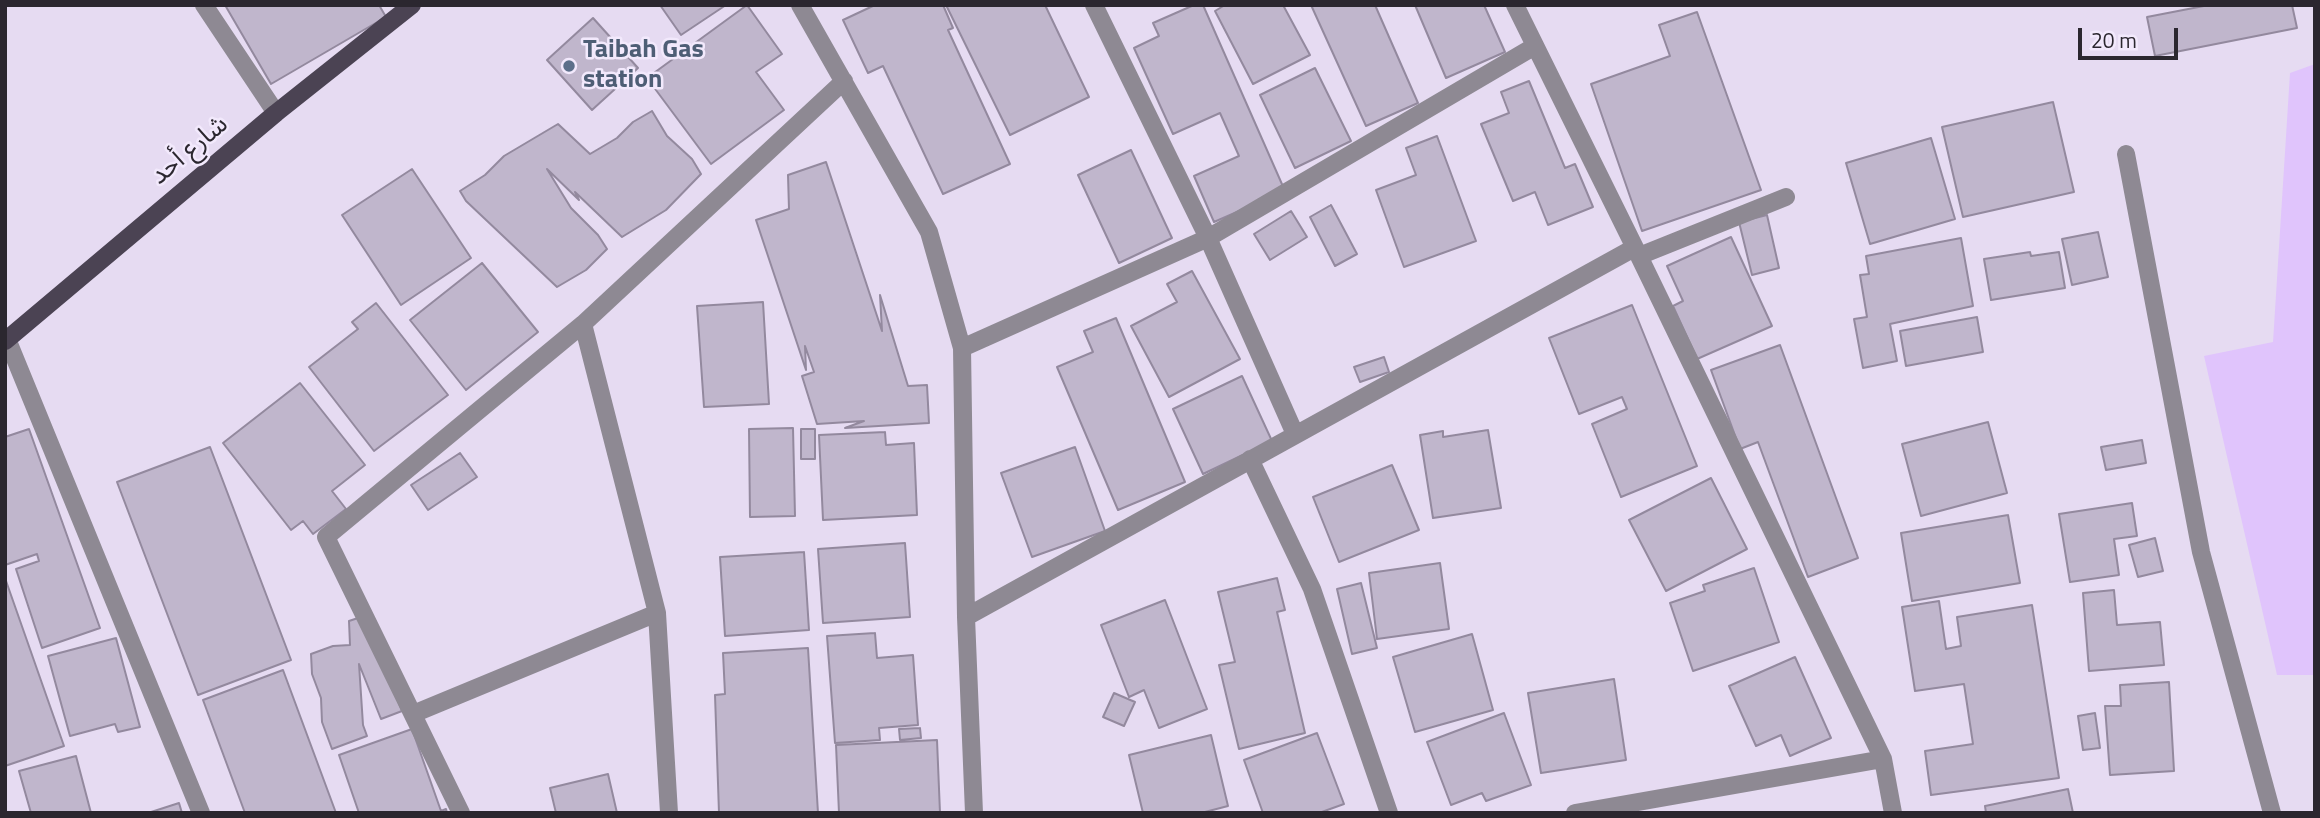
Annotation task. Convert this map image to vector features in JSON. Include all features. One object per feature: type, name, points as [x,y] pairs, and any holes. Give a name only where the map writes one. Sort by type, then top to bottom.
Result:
[{"type":"main road","name":"شارع أحد","points":[[6,340],[276,113],[412,5]]},
{"type":"street","points":[[204,5],[276,113]]},
{"type":"street","points":[[800,5],[929,232],[962,348],[966,617],[974,813]]},
{"type":"street","points":[[1094,5],[1208,238],[1295,434]]},
{"type":"street","points":[[1515,5],[1883,759],[1893,813]]},
{"type":"street","points":[[962,348],[1208,238],[1535,46]]},
{"type":"street","points":[[461,813],[326,537],[583,324],[844,82]]},
{"type":"street","points":[[2126,154],[2201,552],[2272,813]]},
{"type":"street","points":[[966,617],[1295,434],[1636,252],[1786,197]]},
{"type":"street","points":[[583,324],[657,613],[669,813]]},
{"type":"street","points":[[6,340],[201,813]]},
{"type":"street","points":[[1250,459],[1312,589],[1390,813]]},
{"type":"street","points":[[413,714],[657,613]]},
{"type":"street","points":[[1575,813],[1883,759]]},
{"type":"shaded area","points":[[2315,64],[2315,675],[2277,675],[2204,356],[2273,342],[2290,73]]},
{"type":"building","points":[[225,5],[379,5],[386,17],[271,84]]},
{"type":"building","points":[[660,5],[726,5],[681,35]]},
{"type":"building","points":[[747,5],[782,54],[756,72],[784,110],[711,164],[647,78]]},
{"type":"building","points":[[875,5],[943,5],[953,28],[948,30],[1010,164],[943,194],[883,66],[868,73],[843,20]]},
{"type":"building","points":[[946,5],[1045,5],[1089,97],[1010,135]]},
{"type":"building","points":[[1194,5],[1203,5],[1285,191],[1214,222],[1194,176],[1239,156],[1220,113],[1173,134],[1134,48],[1159,36],[1153,23]]},
{"type":"building","points":[[1225,5],[1283,5],[1310,55],[1253,84],[1215,11]]},
{"type":"building","points":[[1311,5],[1375,5],[1418,103],[1366,126]]},
{"type":"building","points":[[1415,5],[1484,5],[1505,52],[1446,78]]},
{"type":"building","points":[[2209,5],[2292,5],[2297,28],[2155,56],[2147,17]]},
{"type":"building","points":[[1697,12],[1761,190],[1642,231],[1591,84],[1670,56],[1659,25]]},
{"type":"building","points":[[593,18],[638,68],[592,110],[547,60]]},
{"type":"building","points":[[1315,68],[1351,141],[1295,168],[1260,95]]},
{"type":"building","points":[[1529,81],[1565,168],[1575,164],[1593,207],[1548,225],[1535,192],[1513,201],[1481,124],[1509,113],[1501,92]]},
{"type":"building","points":[[2053,102],[2074,192],[1963,217],[1942,127]]},
{"type":"building","points":[[652,111],[667,136],[692,159],[701,174],[666,210],[622,237],[547,169],[571,208],[598,235],[607,249],[586,270],[557,287],[466,201],[460,191],[485,175],[504,156],[558,124],[590,154],[617,138],[633,122]]},
{"type":"building","points":[[1437,136],[1476,241],[1404,267],[1376,190],[1416,175],[1406,148]]},
{"type":"building","points":[[1931,138],[1955,219],[1870,244],[1846,163]]},
{"type":"building","points":[[1131,150],[1172,238],[1119,263],[1078,175]]},
{"type":"building","points":[[826,162],[882,331],[880,295],[908,386],[927,385],[929,423],[845,428],[864,421],[817,424],[802,376],[814,372],[805,346],[806,370],[756,220],[789,209],[788,175]]},
{"type":"building","points":[[412,169],[471,258],[401,305],[342,215]]},
{"type":"building","points":[[1331,205],[1357,254],[1335,266],[1310,217]]},
{"type":"building","points":[[1291,211],[1307,237],[1270,260],[1254,234]]},
{"type":"building","points":[[1767,215],[1779,268],[1752,275],[1739,222]]},
{"type":"building","points":[[2098,232],[2108,277],[2072,285],[2062,239]]},
{"type":"building","points":[[1731,237],[1772,326],[1697,359],[1673,306],[1683,301],[1667,266]]},
{"type":"building","points":[[1961,238],[1973,306],[1890,324],[1897,361],[1863,368],[1854,319],[1867,317],[1860,275],[1869,274],[1866,256]]},
{"type":"building","points":[[2030,252],[2031,256],[2059,252],[2065,288],[1991,300],[1984,259]]},
{"type":"building","points":[[482,263],[538,332],[466,390],[410,320]]},
{"type":"building","points":[[1192,271],[1240,359],[1169,397],[1131,326],[1177,302],[1167,284]]},
{"type":"building","points":[[763,302],[769,404],[704,407],[697,306]]},
{"type":"building","points":[[376,303],[448,395],[374,451],[309,367],[358,329],[352,322]]},
{"type":"building","points":[[1632,305],[1697,466],[1621,497],[1592,424],[1627,409],[1622,397],[1579,414],[1549,338]]},
{"type":"building","points":[[1977,317],[1983,352],[1906,366],[1900,331]]},
{"type":"building","points":[[1116,318],[1185,482],[1118,510],[1057,367],[1093,352],[1084,331]]},
{"type":"building","points":[[1780,345],[1858,558],[1808,577],[1758,442],[1740,449],[1711,370]]},
{"type":"building","points":[[1384,357],[1389,372],[1360,382],[1354,367]]},
{"type":"building","points":[[1242,376],[1272,441],[1203,474],[1173,409]]},
{"type":"building","points":[[300,383],[365,465],[332,491],[346,509],[313,534],[303,521],[291,530],[223,443]]},
{"type":"building","points":[[1988,422],[2007,493],[1921,516],[1902,444]]},
{"type":"building","points":[[793,428],[795,516],[750,517],[749,429]]},
{"type":"building","points":[[29,429],[100,628],[42,648],[16,569],[39,561],[37,554],[5,565],[5,437]]},
{"type":"building","points":[[801,429],[815,429],[815,459],[801,459]]},
{"type":"building","points":[[1488,430],[1501,508],[1433,518],[1420,435],[1443,431],[1443,437]]},
{"type":"building","points":[[885,432],[886,445],[914,443],[917,515],[823,520],[819,435]]},
{"type":"building","points":[[2142,440],[2146,463],[2106,470],[2101,447]]},
{"type":"building","points":[[210,447],[291,660],[198,695],[117,482]]},
{"type":"building","points":[[1075,447],[1105,531],[1032,557],[1001,473]]},
{"type":"building","points":[[460,453],[477,477],[428,510],[411,485]]},
{"type":"building","points":[[1392,465],[1419,530],[1339,562],[1313,497]]},
{"type":"building","points":[[1711,478],[1747,549],[1666,591],[1629,520]]},
{"type":"building","points":[[2132,503],[2137,536],[2114,539],[2119,575],[2070,582],[2059,514]]},
{"type":"building","points":[[2008,515],[2020,583],[1912,601],[1901,533]]},
{"type":"building","points":[[2155,538],[2163,571],[2138,577],[2129,545]]},
{"type":"building","points":[[905,543],[910,617],[823,623],[818,549]]},
{"type":"building","points":[[804,552],[809,630],[725,636],[720,557]]},
{"type":"building","points":[[1440,563],[1449,629],[1377,639],[1369,573]]},
{"type":"building","points":[[1754,568],[1779,642],[1693,671],[1670,603],[1705,591],[1703,585]]},
{"type":"building","points":[[5,578],[64,746],[5,766]]},
{"type":"building","points":[[1277,578],[1285,610],[1277,612],[1305,733],[1239,749],[1219,665],[1235,662],[1218,592]]},
{"type":"building","points":[[1361,583],[1377,648],[1352,654],[1337,589]]},
{"type":"building","points":[[2114,590],[2117,625],[2160,622],[2164,665],[2089,671],[2083,593]]},
{"type":"building","points":[[1165,600],[1207,709],[1159,728],[1144,690],[1129,697],[1101,625]]},
{"type":"building","points":[[1939,601],[1946,649],[1961,646],[1957,617],[2032,605],[2059,778],[1931,795],[1925,751],[1973,744],[1964,684],[1915,691],[1902,607]]},
{"type":"building","points":[[364,616],[402,711],[381,719],[359,664],[363,725],[367,736],[332,749],[322,722],[321,698],[312,674],[311,654],[333,646],[350,645],[349,621]]},
{"type":"building","points":[[875,633],[877,658],[913,655],[918,725],[879,728],[880,740],[835,743],[827,636]]},
{"type":"building","points":[[1472,634],[1493,710],[1415,732],[1393,657]]},
{"type":"building","points":[[116,638],[140,727],[118,732],[115,724],[70,736],[48,656]]},
{"type":"building","points":[[808,648],[818,813],[719,813],[715,695],[725,694],[723,653]]},
{"type":"building","points":[[1795,657],[1831,738],[1790,756],[1781,735],[1756,746],[1729,686]]},
{"type":"building","points":[[283,670],[336,813],[245,813],[203,700]]},
{"type":"building","points":[[1614,679],[1626,760],[1541,773],[1528,693]]},
{"type":"building","points":[[2169,682],[2174,771],[2110,775],[2105,706],[2121,706],[2120,685]]},
{"type":"building","points":[[1114,693],[1135,702],[1124,726],[1103,717]]},
{"type":"building","points":[[1504,713],[1531,785],[1486,801],[1482,793],[1451,805],[1427,742]]},
{"type":"building","points":[[2095,713],[2100,748],[2083,750],[2078,716]]},
{"type":"building","points":[[920,728],[921,738],[900,740],[899,729]]},
{"type":"building","points":[[412,729],[441,811],[446,809],[447,813],[359,813],[339,755]]},
{"type":"building","points":[[1317,733],[1344,804],[1319,813],[1263,813],[1244,760]]},
{"type":"building","points":[[1211,735],[1228,806],[1201,813],[1143,813],[1129,755]]},
{"type":"building","points":[[937,740],[940,813],[839,813],[836,745]]},
{"type":"building","points":[[76,756],[91,813],[31,813],[19,771]]},
{"type":"building","points":[[608,774],[617,813],[556,813],[550,788]]},
{"type":"building","points":[[2068,789],[2073,813],[1986,813],[1985,806]]},
{"type":"building","points":[[179,803],[182,813],[148,813]]},
{"type":"place","name":"Taibah Gas station","points":[[569,66]]}]
